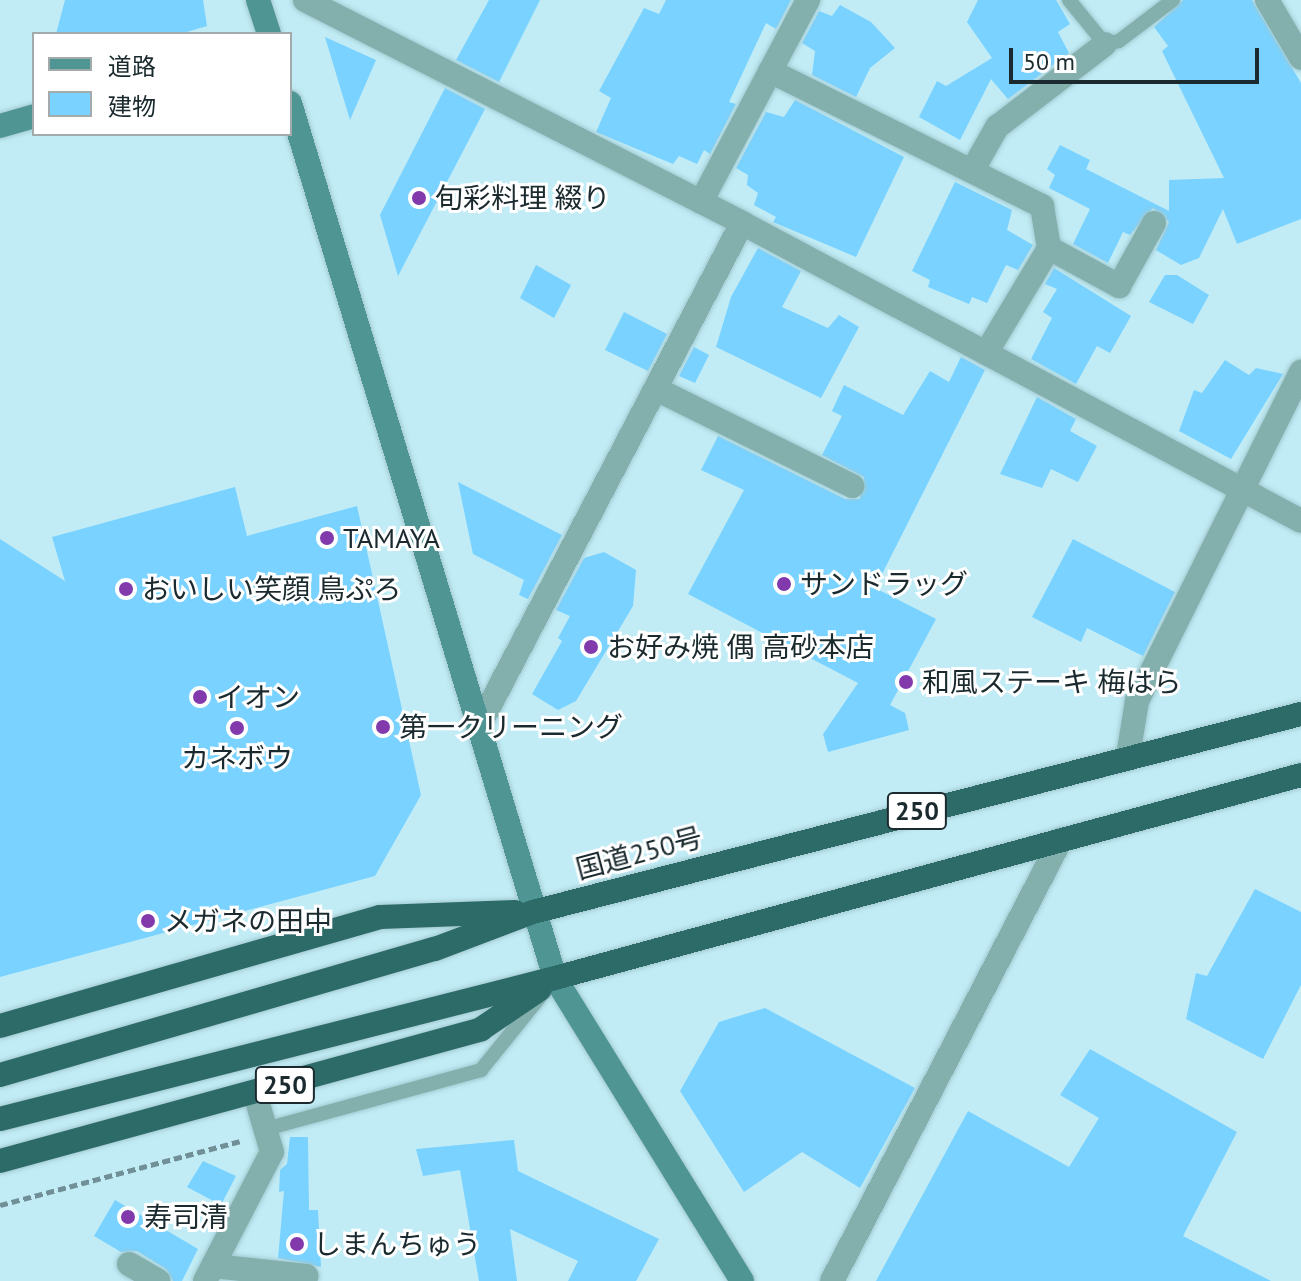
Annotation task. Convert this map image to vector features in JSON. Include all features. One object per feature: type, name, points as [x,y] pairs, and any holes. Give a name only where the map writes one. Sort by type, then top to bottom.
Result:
[{"type":"highway","name":"国道250号","points":[[0,1075],[435,949],[533,912],[1128,756],[1301,714]]},
{"type":"highway","name":"250","points":[[0,1119],[555,978],[1301,775]]},
{"type":"highway","name":"250","points":[[0,1026],[380,917],[533,912]]},
{"type":"highway","name":"250","points":[[0,1161],[255,1094],[481,1029],[555,978]]},
{"type":"street","points":[[258,0],[268,32]]},
{"type":"street","points":[[305,0],[742,223],[1301,521]]},
{"type":"street","points":[[701,202],[808,0]]},
{"type":"street","points":[[1267,0],[1301,58]]},
{"type":"street","points":[[972,171],[997,127],[1105,44]]},
{"type":"street","points":[[770,71],[1042,206],[1049,248],[986,353]]},
{"type":"street","points":[[292,110],[555,978],[742,1281]]},
{"type":"street","points":[[0,126],[32,117]]},
{"type":"street","points":[[478,728],[742,223]]},
{"type":"street","points":[[1049,248],[1119,286],[1154,223]]},
{"type":"street","points":[[1128,756],[1137,701],[1301,372]]},
{"type":"street","points":[[656,389],[852,486]]},
{"type":"street","points":[[832,1281],[1061,840]]},
{"type":"street","points":[[255,1094],[272,1152],[209,1274],[306,1276]]},
{"type":"street","points":[[129,1264],[158,1281]]},
{"type":"lane","points":[[1069,0],[1105,44],[1119,41],[1173,0]]},
{"type":"lane","points":[[266,1129],[481,1070],[555,978]]},
{"type":"building","points":[[65,0],[203,0],[207,26],[187,32],[57,32]]},
{"type":"building","points":[[489,0],[540,0],[499,82],[456,60]]},
{"type":"building","points":[[666,0],[791,0],[776,29],[766,23],[729,102],[736,104],[710,154],[704,150],[697,164],[679,156],[673,164],[596,132],[611,98],[599,91],[644,8],[659,14]]},
{"type":"building","points":[[978,0],[1056,0],[1070,24],[1058,32],[1069,53],[1008,99],[991,79],[960,140],[919,117],[937,81],[946,86],[992,58],[967,22]]},
{"type":"building","points":[[1183,0],[1252,0],[1301,83],[1301,219],[1237,244],[1223,209],[1199,258],[1181,265],[1156,250],[1169,222],[1153,208],[1130,235],[1123,232],[1108,263],[1073,244],[1090,209],[1049,188],[1055,175],[1047,169],[1060,145],[1090,160],[1086,169],[1169,211],[1169,180],[1224,178],[1162,51],[1168,46],[1154,27]]},
{"type":"building","points":[[840,5],[871,22],[895,48],[870,68],[856,97],[812,75],[815,51],[802,43],[819,11],[832,16]]},
{"type":"building","points":[[325,37],[376,60],[350,120]]},
{"type":"building","points":[[445,88],[485,109],[398,276],[380,215]]},
{"type":"building","points":[[795,100],[904,157],[856,257],[773,222],[776,217],[754,205],[758,193],[747,185],[748,175],[736,168],[766,112],[784,117]]},
{"type":"building","points":[[955,182],[1012,210],[1007,230],[1033,245],[1018,270],[1006,265],[987,303],[972,297],[969,304],[928,287],[930,280],[912,271]]},
{"type":"building","points":[[758,248],[801,271],[782,307],[828,328],[839,315],[859,327],[821,398],[716,347],[731,297]]},
{"type":"building","points":[[536,265],[571,285],[554,318],[520,298]]},
{"type":"building","points":[[1054,268],[1131,316],[1110,353],[1097,346],[1076,384],[1031,359],[1052,318],[1043,312],[1057,289],[1045,284]]},
{"type":"building","points":[[1165,275],[1177,275],[1209,295],[1193,324],[1149,302]]},
{"type":"building","points":[[624,312],[667,334],[648,371],[605,350]]},
{"type":"building","points":[[694,347],[709,355],[695,383],[679,376]]},
{"type":"building","points":[[961,357],[985,370],[875,588],[936,619],[890,705],[905,713],[909,730],[828,752],[823,734],[858,683],[688,594],[744,490],[701,470],[718,436],[845,499],[860,499],[864,477],[822,455],[842,416],[832,411],[844,385],[903,415],[930,371],[949,382]]},
{"type":"building","points":[[1225,360],[1249,375],[1256,368],[1283,374],[1231,459],[1179,431],[1194,390],[1202,393]]},
{"type":"building","points":[[1037,397],[1076,419],[1070,431],[1097,446],[1078,482],[1051,469],[1042,488],[1000,474]]},
{"type":"building","points":[[458,482],[562,535],[528,599],[519,595],[524,580],[473,554]]},
{"type":"building","name":"イオン","points":[[235,487],[247,536],[357,506],[421,795],[375,876],[0,977],[0,539],[65,581],[52,537]]},
{"type":"building","points":[[1073,539],[1175,592],[1143,656],[1087,628],[1081,642],[1032,617]]},
{"type":"building","points":[[604,552],[636,570],[633,606],[576,701],[558,710],[532,694],[562,641],[558,638],[570,616],[556,610],[584,558]]},
{"type":"building","points":[[1255,889],[1301,912],[1301,985],[1263,1059],[1186,1019],[1196,973],[1207,976]]},
{"type":"building","points":[[765,1008],[915,1088],[860,1188],[802,1152],[744,1192],[680,1091],[719,1022]]},
{"type":"building","points":[[1090,1049],[1237,1132],[1183,1236],[1271,1281],[876,1281],[968,1111],[1069,1167],[1099,1118],[1060,1095]]},
{"type":"building","points":[[290,1137],[308,1137],[309,1210],[318,1210],[321,1267],[278,1258],[284,1191],[279,1192],[280,1170],[287,1164]]},
{"type":"building","points":[[514,1140],[518,1171],[659,1239],[636,1281],[568,1281],[578,1261],[510,1229],[517,1281],[479,1281],[460,1170],[423,1176],[416,1149]]},
{"type":"building","points":[[203,1161],[236,1176],[221,1205],[187,1187]]},
{"type":"building","points":[[115,1200],[198,1249],[182,1281],[173,1281],[166,1269],[137,1251],[121,1252],[94,1236]]},
{"type":"place","name":"旬彩料理 綴り","points":[[419,198]]},
{"type":"place","name":"TAMAYA","points":[[327,538]]},
{"type":"place","name":"サンドラッグ","points":[[784,584]]},
{"type":"place","name":"おいしい笑顔 鳥ぷろ","points":[[126,589]]},
{"type":"place","name":"お好み焼 偶 高砂本店","points":[[591,647]]},
{"type":"place","name":"和風ステーキ 梅はら","points":[[906,682]]},
{"type":"place","name":"イオン","points":[[200,697]]},
{"type":"place","name":"第一クリーニング","points":[[383,727]]},
{"type":"place","name":"カネボウ","points":[[237,728]]},
{"type":"place","name":"メガネの田中","points":[[148,921]]},
{"type":"place","name":"寿司清","points":[[128,1217]]},
{"type":"place","name":"しまんちゅう","points":[[297,1244]]}]
